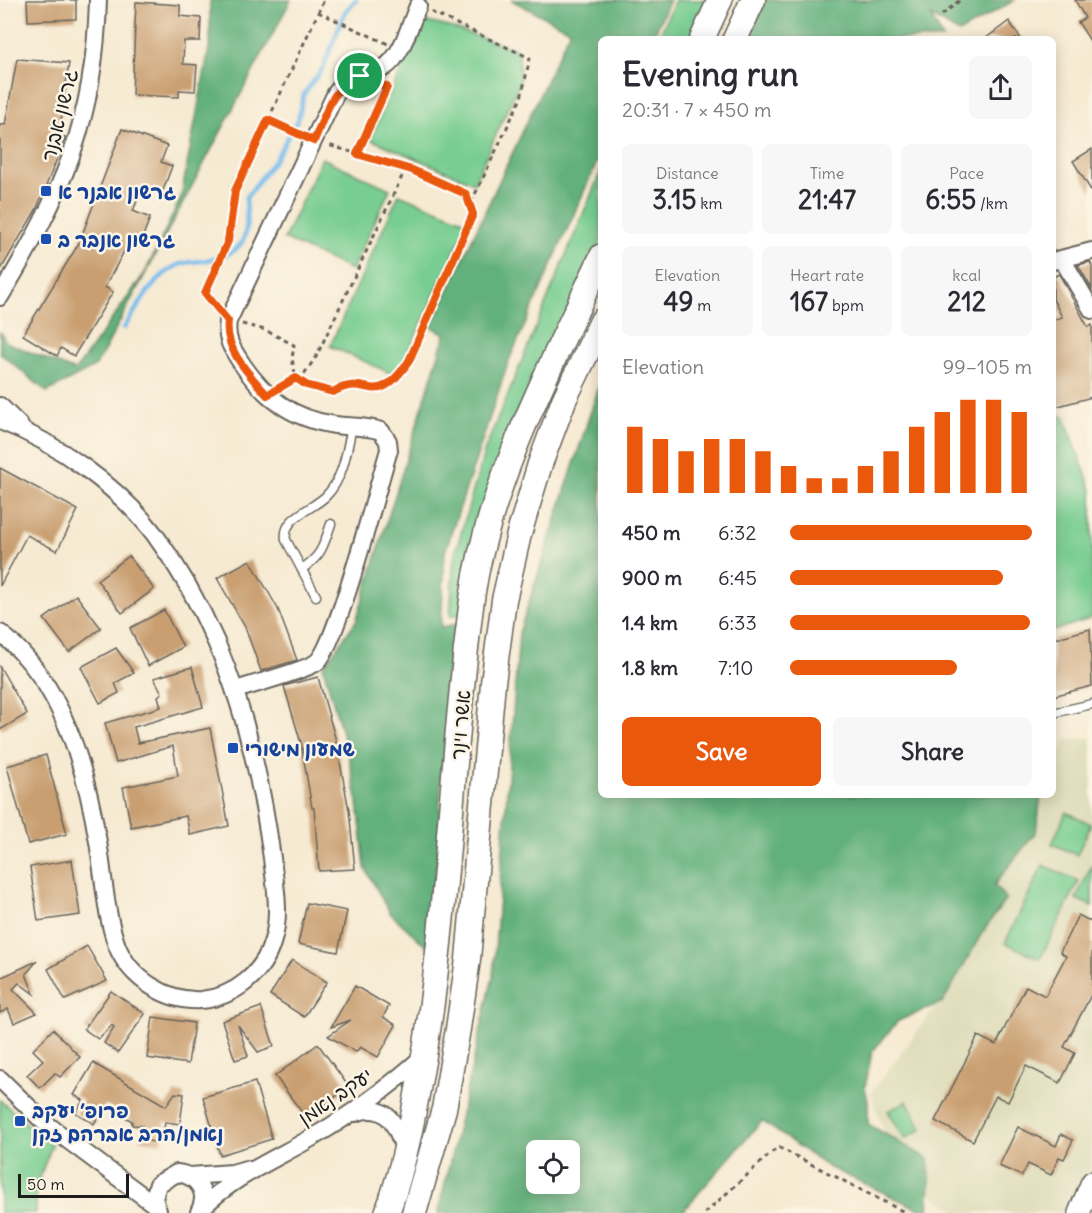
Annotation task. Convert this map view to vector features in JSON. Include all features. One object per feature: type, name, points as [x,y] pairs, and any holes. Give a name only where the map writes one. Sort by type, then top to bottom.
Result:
[{"type":"main road","points":[[703,36],[720,0]]},
{"type":"main road","points":[[736,36],[753,0]]},
{"type":"main road","name":"אשר וינר","points":[[387,1213],[405,1151],[424,1056],[448,867],[472,598],[485,537],[499,491],[540,390],[598,265]]},
{"type":"main road","name":"אשר וינר","points":[[414,1213],[444,1109],[459,1029],[493,683],[504,600],[519,534],[540,464],[564,400],[598,329]]},
{"type":"street","name":"גרשון אבנר","points":[[0,297],[40,228],[75,149],[91,83],[98,0]]},
{"type":"street","points":[[235,690],[316,662],[325,651],[338,620],[389,450],[388,441],[381,431],[315,422],[292,414],[267,395],[230,346],[226,332],[228,321],[336,93],[343,84],[387,66],[399,49],[418,6]]},
{"type":"street","points":[[1092,251],[1058,260],[1092,310]]},
{"type":"street","points":[[0,406],[25,431]]},
{"type":"street","points":[[0,421],[25,431],[104,483],[146,523],[175,564],[201,609],[235,690],[257,770],[278,908],[273,939],[262,965],[245,983],[216,997],[200,1000],[176,998],[153,988],[133,972],[118,948],[109,917],[94,815],[77,754],[49,692],[30,663],[0,633]]},
{"type":"street","name":"יעקב נאמן","points":[[200,1211],[234,1181],[348,1115],[424,1056]]},
{"type":"street","points":[[0,1079],[45,1123],[157,1209]]},
{"type":"street","points":[[348,1115],[375,1110],[387,1114],[393,1120],[405,1151]]},
{"type":"street","name":"יעקב נאמן","points":[[163,1179],[177,1173],[190,1176],[232,1173],[264,1163]]},
{"type":"street","points":[[106,1169],[144,1180],[163,1179]]},
{"type":"street","points":[[190,1176],[197,1181],[203,1194],[200,1211]]},
{"type":"street","points":[[157,1209],[155,1191],[163,1179]]},
{"type":"street","points":[[1079,1213],[1092,1182]]},
{"type":"lane","points":[[316,596],[286,540],[284,530],[289,521],[314,506],[329,493],[341,472],[352,426]]},
{"type":"lane","points":[[302,569],[317,559],[322,552],[331,524]]},
{"type":"lane","points":[[1056,712],[1092,704]]},
{"type":"path","points":[[268,120],[314,141],[406,168],[466,194],[473,214],[409,361],[394,381],[381,389],[344,386],[333,392],[306,385],[296,378],[292,359],[294,345],[265,330],[228,321],[205,293],[228,241],[235,191],[318,12],[324,0]]},
{"type":"path","points":[[942,15],[960,0]]},
{"type":"path","points":[[418,6],[530,58],[521,98],[470,206]]},
{"type":"path","points":[[318,12],[399,49]]},
{"type":"path","points":[[357,154],[387,87],[360,76]]},
{"type":"path","points":[[267,395],[304,374],[316,357],[406,168]]},
{"type":"path","points":[[705,1213],[778,1147],[906,1213]]},
{"type":"shaded area","points":[[1092,738],[1092,1165],[1078,1199],[1062,1213],[959,1213],[897,1171],[871,1093],[938,1004],[1038,798],[1056,798],[1056,761],[1066,740]]},
{"type":"green space","points":[[210,0],[291,0],[96,366],[47,392],[0,353],[0,331],[6,342],[75,371],[145,273],[181,197],[210,43]]},
{"type":"green space","points":[[511,0],[670,0],[653,36],[598,36],[598,160],[508,363],[445,552],[441,627],[462,623],[441,776],[439,844],[427,947],[390,913],[365,868],[358,803],[348,754],[323,667],[356,621],[445,334],[431,327],[570,30]]},
{"type":"green space","points":[[675,0],[708,0],[692,36],[659,36]]},
{"type":"green space","points":[[765,0],[1015,0],[959,33],[931,16],[941,36],[749,36]]},
{"type":"green space","points":[[423,21],[449,27],[515,49],[519,55],[520,82],[474,183],[370,139]]},
{"type":"green space","points":[[322,158],[390,189],[352,270],[284,239]]},
{"type":"green space","points":[[598,178],[598,248],[536,389],[464,614],[450,616],[454,558],[485,449]]},
{"type":"green space","points":[[399,194],[468,222],[397,376],[330,346]]},
{"type":"green space","points":[[598,389],[598,798],[1041,798],[1036,832],[994,885],[1006,899],[982,933],[943,1002],[898,1021],[872,1052],[865,1087],[868,1101],[868,1124],[928,1159],[930,1179],[928,1213],[828,1167],[762,1121],[681,1213],[438,1213],[493,976],[519,633]]},
{"type":"green space","points":[[1056,416],[1064,416],[1092,491],[1092,618],[1056,630]]},
{"type":"green space","points":[[1066,812],[1091,824],[1077,855],[1052,844]]},
{"type":"green space","points":[[1092,864],[1092,906],[1076,899]]},
{"type":"green space","points":[[1043,865],[1079,881],[1040,959],[1005,943]]},
{"type":"green space","points":[[0,1100],[52,1145],[36,1187],[36,1213],[0,1213]]},
{"type":"green space","points":[[907,1101],[922,1129],[905,1139],[888,1111]]},
{"type":"building","points":[[27,0],[76,0],[76,19],[28,21]]},
{"type":"building","points":[[1075,0],[1092,0],[1092,44],[1078,22],[1085,18]]},
{"type":"building","points":[[136,2],[180,5],[180,16],[201,18],[200,41],[184,41],[183,64],[197,65],[195,91],[179,90],[179,97],[132,95]]},
{"type":"building","points":[[1009,21],[1019,36],[989,36]]},
{"type":"building","points":[[17,59],[69,63],[59,136],[66,137],[36,210],[0,271],[0,124],[5,125]]},
{"type":"building","points":[[122,129],[167,146],[161,162],[172,166],[162,193],[143,186],[133,211],[150,218],[139,246],[129,242],[105,287],[113,292],[74,356],[61,348],[57,356],[23,335],[79,243]]},
{"type":"building","points":[[1092,149],[1092,192],[1073,161]]},
{"type":"building","points":[[1090,262],[1092,266],[1092,289],[1078,265]]},
{"type":"building","points":[[1059,274],[1088,327],[1092,325],[1092,397],[1056,407],[1056,319],[1062,317],[1056,305],[1056,276]]},
{"type":"building","points":[[0,468],[78,510],[57,551],[27,535],[0,586]]},
{"type":"building","points":[[129,556],[154,589],[122,613],[97,580]]},
{"type":"building","points":[[250,560],[278,609],[297,660],[261,671],[245,627],[217,578]]},
{"type":"building","points":[[76,595],[101,628],[69,652],[44,619]]},
{"type":"building","points":[[164,610],[183,647],[148,666],[130,628]]},
{"type":"building","points":[[1090,629],[1092,686],[1056,695],[1056,638]]},
{"type":"building","points":[[116,648],[134,673],[115,683],[119,693],[100,703],[81,667]]},
{"type":"building","points":[[0,667],[27,714],[0,730]]},
{"type":"building","points":[[192,667],[203,707],[134,727],[138,743],[210,728],[229,826],[190,835],[186,816],[131,827],[123,787],[178,776],[173,746],[116,763],[105,723],[161,707],[158,696],[162,693],[154,678]]},
{"type":"building","points":[[318,677],[336,741],[349,810],[355,869],[319,871],[314,808],[312,808],[301,743],[284,686]]},
{"type":"building","points":[[46,755],[67,834],[28,844],[7,766]]},
{"type":"building","points":[[72,860],[80,915],[38,921],[30,867]]},
{"type":"building","points":[[307,903],[347,911],[338,952],[298,944]]},
{"type":"building","points":[[1078,915],[1092,922],[1092,993],[1064,1047],[1075,1053],[1060,1083],[1026,1066],[1008,1102],[996,1096],[973,1141],[935,1121],[978,1036],[996,1045],[1026,986],[1045,996],[1066,956],[1060,952]]},
{"type":"building","points":[[87,946],[107,981],[65,1000],[48,969]]},
{"type":"building","points":[[292,960],[327,982],[304,1017],[270,995]]},
{"type":"building","points":[[37,961],[26,974],[34,994],[19,983],[13,989],[37,1013],[14,1023],[8,1009],[0,1013],[0,978]]},
{"type":"building","points":[[355,986],[389,1006],[383,1017],[396,1025],[378,1057],[360,1047],[356,1052],[328,1036],[351,1020],[331,1027]]},
{"type":"building","points":[[111,991],[145,1014],[118,1053],[104,1043],[114,1027],[112,1025],[98,1039],[84,1029]]},
{"type":"building","points":[[261,1007],[274,1046],[258,1052],[238,1025],[248,1056],[235,1060],[222,1021]]},
{"type":"building","points":[[153,1017],[194,1023],[188,1064],[147,1058]]},
{"type":"building","points":[[53,1029],[80,1057],[60,1077],[55,1073],[40,1088],[27,1075],[43,1060],[33,1050]]},
{"type":"building","points":[[318,1044],[349,1087],[306,1118],[275,1076]]},
{"type":"building","points":[[93,1063],[166,1106],[175,1093],[184,1094],[180,1124],[165,1122],[162,1143],[141,1140],[143,1126],[132,1125],[132,1121],[105,1105],[94,1124],[76,1113],[83,1100],[74,1095]]},
{"type":"building","points":[[255,1082],[272,1139],[220,1155],[203,1097]]},
{"type":"building","points":[[1018,1127],[1056,1146],[1061,1134],[1073,1140],[1064,1159],[1059,1157],[1051,1175],[1028,1164],[1022,1176],[999,1166]]},
{"type":"waterway","points":[[124,328],[147,293],[169,270],[180,264],[227,254],[241,243],[245,236],[246,198],[276,158],[298,119],[304,94],[323,68],[345,12],[356,0]]},
{"type":"place","name":"גרשון אבנר א","points":[[46,191]]},
{"type":"place","name":"גרשון אנבר ב","points":[[46,239]]},
{"type":"place","name":"שמעון מישורי","points":[[233,748]]},
{"type":"place","name":"פרופ׳ יעקב נאמן/הרב אברהם זקן","points":[[20,1121]]},
{"type":"route","points":[[360,76],[387,87],[357,154],[412,170],[466,194],[473,214],[409,361],[394,381],[381,389],[344,386],[333,392],[306,385],[296,378],[267,395],[248,373],[230,346],[226,332],[228,321],[205,293],[228,241],[235,191],[268,120],[314,141],[336,93],[343,84],[360,76]]}]
